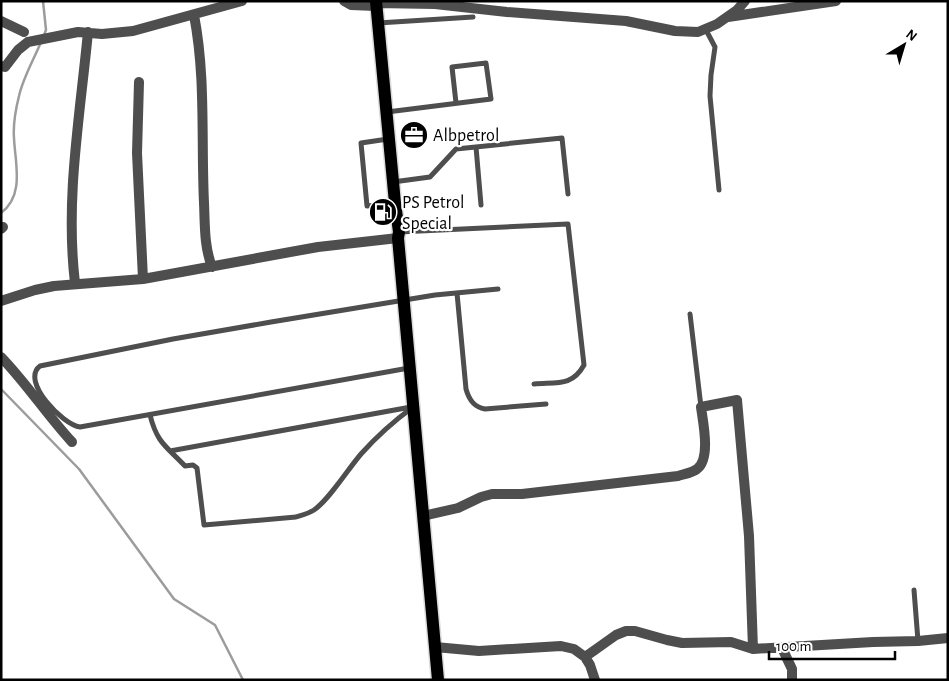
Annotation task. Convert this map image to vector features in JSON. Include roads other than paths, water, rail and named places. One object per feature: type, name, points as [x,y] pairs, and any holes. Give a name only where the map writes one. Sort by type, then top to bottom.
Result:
[{"type":"main road","points":[[376,3],[438,680]]},
{"type":"street","points":[[1,21],[26,37],[56,36],[78,32],[133,32],[242,1]]},
{"type":"street","points":[[344,1],[351,5],[376,3],[435,4],[528,14],[626,20],[687,32],[706,30],[728,17],[745,1]]},
{"type":"street","points":[[728,17],[836,1]]},
{"type":"street","points":[[194,15],[201,61],[203,96],[202,166],[206,245],[212,267]]},
{"type":"street","points":[[75,283],[71,211],[73,174],[88,32]]},
{"type":"street","points":[[1,66],[5,67],[8,65],[26,37]]},
{"type":"street","points":[[139,82],[136,154],[143,279]]},
{"type":"street","points":[[1,301],[35,290],[75,283],[143,279],[318,247],[398,235]]},
{"type":"street","points":[[1,357],[72,442]]},
{"type":"street","points":[[423,516],[458,508],[492,494],[522,494],[691,473],[698,469],[704,457],[701,407],[737,400],[749,536],[753,649]]},
{"type":"street","points":[[585,657],[616,635],[626,631],[635,631],[674,642],[731,642],[753,649],[948,638]]},
{"type":"street","points":[[435,647],[479,651],[561,646],[574,649],[585,657],[595,680]]},
{"type":"street","points":[[782,648],[792,669],[792,680]]},
{"type":"lane","points":[[378,23],[472,18]]},
{"type":"lane","points":[[706,30],[714,47],[710,96],[719,190]]},
{"type":"lane","points":[[386,112],[491,99],[486,63],[452,67],[456,103]]},
{"type":"lane","points":[[393,182],[430,177],[456,149],[562,138],[568,194]]},
{"type":"lane","points":[[389,139],[361,142],[367,206],[395,204]]},
{"type":"lane","points":[[476,147],[482,205]]},
{"type":"lane","points":[[398,235],[568,224],[584,365],[579,373],[570,381],[534,384]]},
{"type":"lane","points":[[410,368],[80,427],[74,426],[54,410],[43,397],[34,379],[35,372],[40,366],[173,338],[457,292],[498,289]]},
{"type":"lane","points":[[457,292],[466,390],[473,404],[485,410],[546,404]]},
{"type":"lane","points":[[690,314],[701,407]]},
{"type":"lane","points":[[150,415],[158,440],[185,466],[193,465],[197,468],[204,525],[296,517],[308,514],[316,509],[383,430],[413,406]]},
{"type":"lane","points":[[170,451],[413,406]]},
{"type":"lane","points":[[914,590],[918,641]]},
{"type":"waterway","points":[[43,1],[46,30],[44,35]]},
{"type":"waterway","points":[[1,213],[8,206],[16,188],[17,168],[14,133],[18,101],[23,82],[41,42]]},
{"type":"waterway","points":[[1,389],[79,469],[174,599],[215,625],[243,680]]},
{"type":"place","name":"Albpetrol","points":[[414,135]]},
{"type":"place","name":"PS Petrol Special","points":[[383,212]]}]
